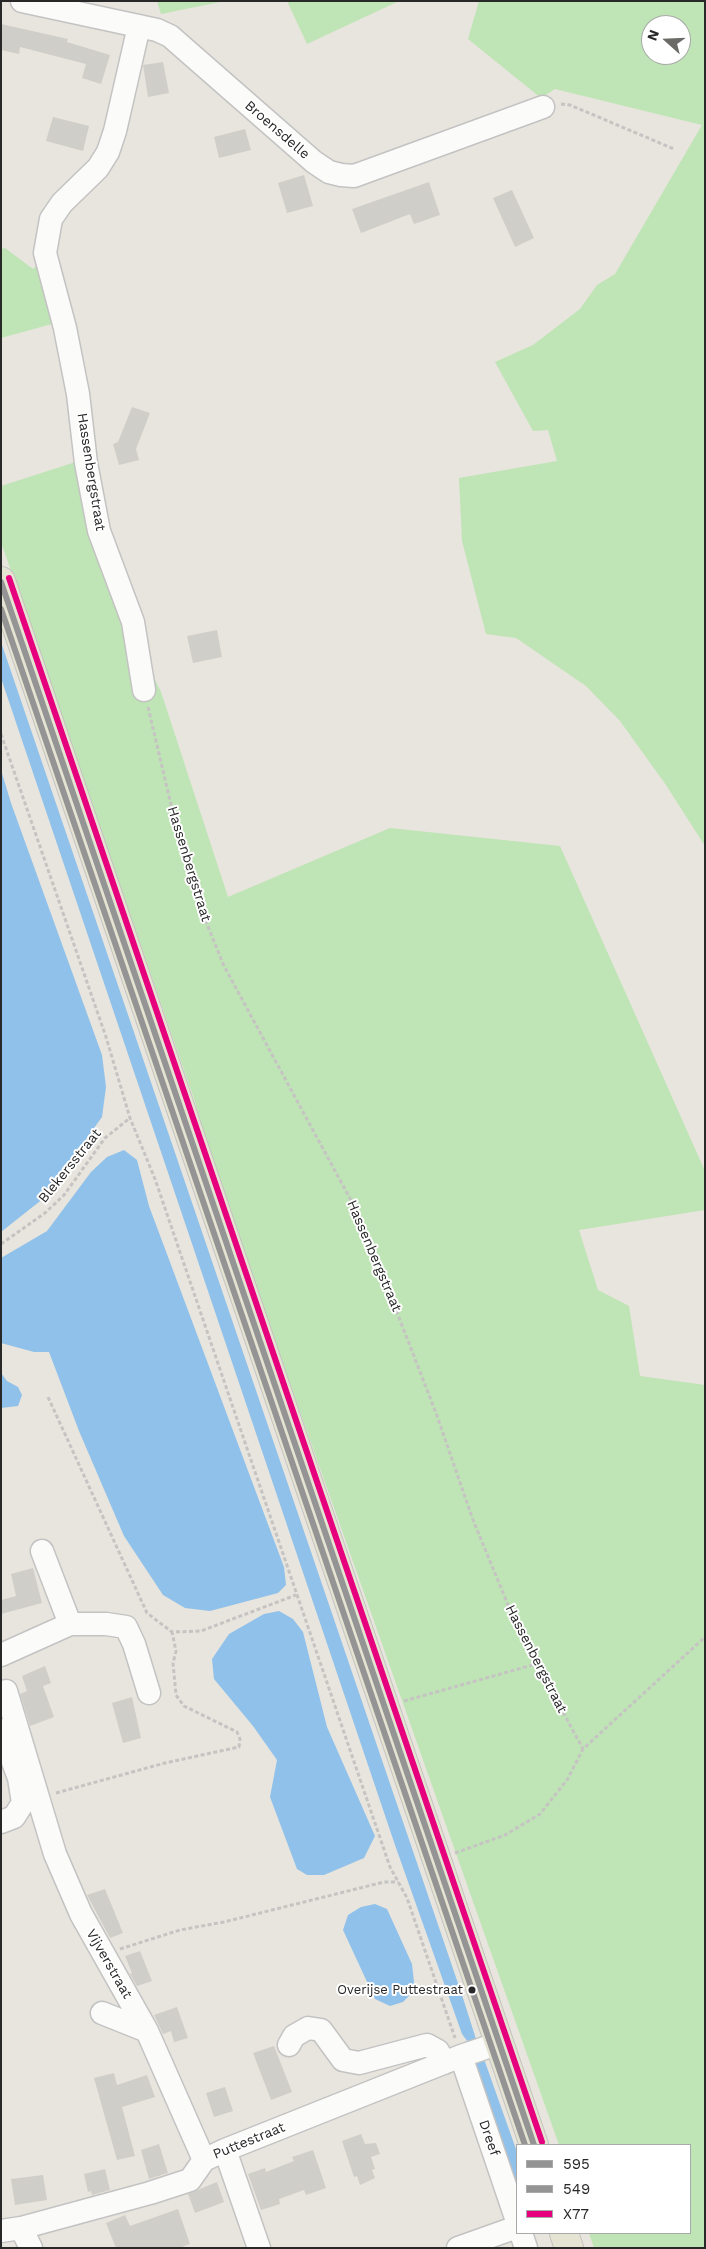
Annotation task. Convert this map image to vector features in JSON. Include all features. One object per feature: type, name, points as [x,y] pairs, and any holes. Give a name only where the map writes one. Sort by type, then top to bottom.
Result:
[{"type":"main road","name":"Dreef","points":[[1,580],[436,1860],[471,2053],[533,2144]]},
{"type":"main road","points":[[564,2234],[569,2248]]},
{"type":"street","name":"Broensdelle","points":[[22,1],[139,26],[170,36],[314,162],[329,172],[341,175],[354,176],[543,107]]},
{"type":"street","name":"Hassenbergstraat","points":[[139,26],[115,131],[108,152],[98,168],[62,203],[51,219],[45,253],[65,328],[78,394],[86,463],[99,531],[133,622],[144,690]]},
{"type":"street","points":[[42,1551],[70,1624]]},
{"type":"street","points":[[1,1655],[70,1624],[106,1624],[126,1627],[134,1644],[149,1693]]},
{"type":"street","name":"Vijverstraat","points":[[6,1691],[55,1854],[81,1914],[147,2031],[204,2160]]},
{"type":"street","points":[[1,1730],[19,1778],[23,1803],[14,1817],[1,1822]]},
{"type":"street","points":[[102,2013],[147,2031]]},
{"type":"street","points":[[290,2045],[294,2036],[308,2028],[321,2030],[343,2060],[359,2063],[427,2045],[438,2051],[471,2053]]},
{"type":"street","name":"Puttestraat","points":[[18,2236],[190,2180],[204,2160],[225,2150],[471,2053]]},
{"type":"street","name":"Dreef","points":[[471,2053],[516,2217]]},
{"type":"street","points":[[225,2150],[259,2248]]},
{"type":"street","points":[[458,2248],[516,2227]]},
{"type":"street","points":[[521,2234],[526,2248]]},
{"type":"path","points":[[543,107],[556,102],[570,105],[674,149]]},
{"type":"path","name":"Hassenbergstraat","points":[[144,690],[176,826],[196,897],[224,966],[360,1217],[429,1396],[473,1520],[518,1630],[583,1749]]},
{"type":"path","points":[[1,734],[106,1037],[130,1118],[155,1179],[390,1867],[407,1898],[471,2053]]},
{"type":"path","name":"Blekersstraat","points":[[1,1244],[45,1214],[64,1195],[105,1138],[130,1118]]},
{"type":"path","points":[[48,1397],[147,1613],[172,1632],[201,1631],[296,1595]]},
{"type":"path","points":[[39,1799],[81,1785],[239,1747],[240,1740],[236,1732],[184,1706],[176,1695],[173,1663],[176,1651],[172,1632]]},
{"type":"path","points":[[436,1860],[505,1835],[540,1814],[567,1780],[583,1749],[608,1723],[705,1637]]},
{"type":"path","points":[[384,1707],[536,1664]]},
{"type":"path","points":[[103,1954],[180,1930],[233,1920],[384,1882],[399,1882]]},
{"type":"green space","points":[[157,1],[225,1],[161,14]]},
{"type":"green space","points":[[287,1],[399,1],[307,44]]},
{"type":"green space","points":[[479,1],[705,1],[705,846],[666,785],[620,721],[586,686],[516,638],[486,634],[462,541],[459,478],[557,461],[548,430],[533,431],[495,362],[533,345],[580,309],[597,285],[615,274],[702,125],[555,89],[541,98],[468,39]]},
{"type":"green space","points":[[5,248],[33,269],[41,261],[59,322],[1,338],[1,249]]},
{"type":"green space","points":[[82,460],[134,637],[161,692],[228,897],[390,828],[560,846],[705,1171],[705,1210],[579,1230],[598,1290],[629,1306],[640,1376],[705,1385],[705,2248],[594,2248],[589,2234],[691,2234],[691,2144],[559,2144],[215,1171],[194,1099],[1,542],[1,486]]},
{"type":"water","points":[[1,642],[462,1995],[476,2039],[468,2042],[462,2034],[395,1845],[1,678]]},
{"type":"water","points":[[1,770],[11,803],[102,1055],[106,1087],[102,1117],[44,1198],[1,1232]]},
{"type":"water","points":[[124,1150],[137,1160],[149,1206],[284,1567],[286,1585],[278,1593],[210,1611],[185,1608],[163,1595],[124,1536],[79,1431],[49,1352],[34,1352],[1,1343],[1,1258],[47,1231],[91,1172],[107,1157]]},
{"type":"water","points":[[1,1373],[7,1381],[18,1387],[22,1395],[18,1406],[1,1408]]},
{"type":"water","points":[[279,1611],[293,1619],[303,1632],[327,1727],[375,1836],[364,1858],[324,1875],[307,1875],[297,1869],[270,1797],[277,1760],[253,1726],[214,1679],[212,1659],[229,1634],[264,1614]]},
{"type":"water","points":[[375,1904],[387,1909],[412,1964],[414,1982],[411,1994],[403,2002],[390,2006],[375,1999],[343,1930],[348,1915],[361,1907]]},
{"type":"water","points":[[484,2059],[516,2149],[516,2188],[474,2062]]},
{"type":"building","points":[[1,24],[68,39],[67,42],[110,55],[101,84],[82,78],[86,64],[20,47],[19,54],[1,50]]},
{"type":"building","points":[[163,62],[169,93],[148,97],[143,65]]},
{"type":"building","points":[[53,117],[89,126],[83,151],[46,141]]},
{"type":"building","points":[[245,129],[251,150],[219,158],[214,137]]},
{"type":"building","points":[[304,175],[313,206],[287,213],[278,183]]},
{"type":"building","points":[[429,182],[440,215],[414,224],[410,214],[361,233],[352,209]]},
{"type":"building","points":[[512,190],[534,238],[515,247],[493,198]]},
{"type":"building","points":[[132,407],[150,413],[136,449],[139,460],[119,465],[113,444],[118,442]]},
{"type":"building","points":[[217,630],[222,657],[193,663],[187,636]]},
{"type":"building","points":[[33,1568],[42,1603],[1,1614],[1,1600],[16,1596],[11,1574]]},
{"type":"building","points":[[45,1666],[51,1683],[43,1686],[54,1717],[30,1726],[20,1694],[27,1691],[22,1676]]},
{"type":"building","points":[[132,1697],[141,1738],[123,1743],[112,1703]]},
{"type":"building","points":[[105,1889],[123,1933],[110,1938],[87,1895]]},
{"type":"building","points":[[140,1951],[152,1981],[137,1986],[130,1974],[132,1973],[125,1956]]},
{"type":"building","points":[[177,2007],[188,2038],[174,2042],[171,2031],[163,2034],[154,2015]]},
{"type":"building","points":[[274,2046],[292,2092],[271,2100],[253,2053]]},
{"type":"building","points":[[114,2073],[117,2085],[147,2075],[155,2097],[122,2107],[135,2156],[117,2160],[94,2078]]},
{"type":"building","points":[[225,2087],[233,2111],[214,2117],[206,2093]]},
{"type":"building","points":[[361,2134],[365,2144],[376,2143],[380,2154],[371,2157],[375,2169],[372,2170],[375,2178],[360,2185],[357,2176],[354,2177],[342,2141]]},
{"type":"building","points":[[159,2144],[168,2173],[149,2179],[141,2150]]},
{"type":"building","points":[[313,2150],[326,2188],[306,2195],[304,2190],[279,2199],[280,2204],[261,2210],[248,2174],[265,2168],[266,2172],[294,2161],[292,2157]]},
{"type":"building","points":[[105,2169],[110,2190],[92,2195],[91,2191],[88,2192],[84,2174]]},
{"type":"building","points":[[43,2175],[47,2200],[15,2205],[11,2179]]},
{"type":"building","points":[[217,2182],[224,2202],[195,2213],[188,2194]]},
{"type":"building","points":[[178,2209],[190,2244],[179,2248],[116,2248],[106,2223],[125,2215],[130,2226]]},
{"type":"transit line","name":"X77","points":[[9,578],[542,2142]]},
{"type":"transit line","name":"595","points":[[1,582],[534,2144]]},
{"type":"transit line","name":"549","points":[[1,609],[525,2144]]},
{"type":"place","name":"Overijse Puttestraat","points":[[472,1990]]}]
